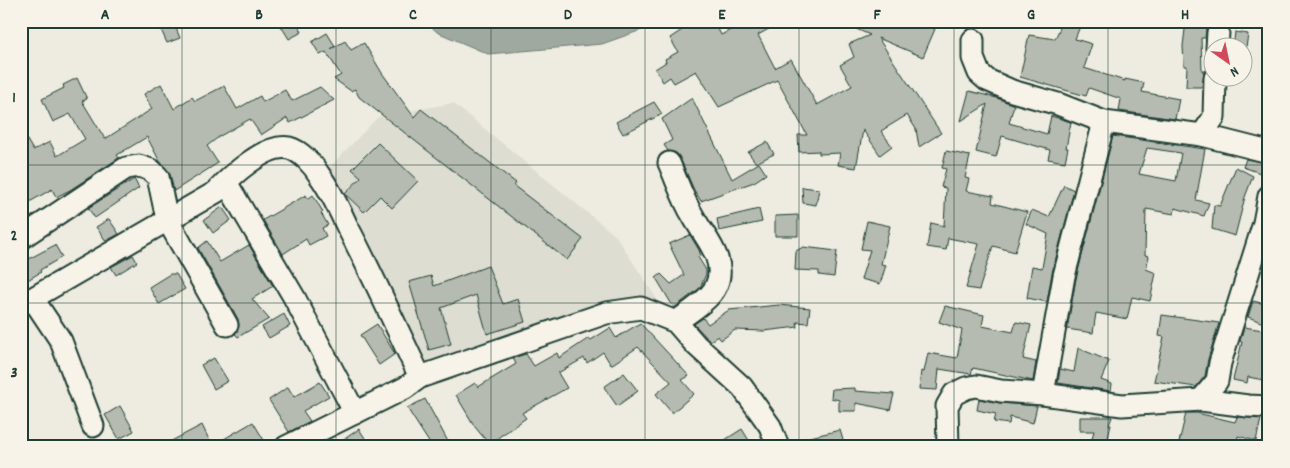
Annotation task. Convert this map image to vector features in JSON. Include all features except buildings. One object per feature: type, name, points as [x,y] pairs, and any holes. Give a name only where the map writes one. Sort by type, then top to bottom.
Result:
[{"type":"street","points":[[973,40],[972,58],[979,73],[987,80],[1012,91],[1058,104],[1104,122],[1202,135],[1269,152]]},
{"type":"street","points":[[1202,135],[1214,117],[1215,88]]},
{"type":"street","points":[[1043,394],[1064,276],[1104,122]]},
{"type":"street","points":[[93,426],[61,342],[27,302],[216,192],[254,160],[278,148],[291,148],[305,158],[319,174],[350,230],[420,377]]},
{"type":"street","points":[[670,163],[693,216],[712,245],[720,272],[716,287],[705,300],[676,322]]},
{"type":"street","points":[[21,238],[126,168],[139,166],[151,170],[158,177],[167,219],[227,325]]},
{"type":"street","points":[[226,182],[294,297],[354,413]]},
{"type":"street","points":[[1202,400],[1218,380],[1220,362],[1264,223],[1269,196]]},
{"type":"street","points":[[286,447],[404,388],[420,377],[606,313],[641,308],[676,322],[696,345],[742,387],[770,426],[778,447]]},
{"type":"street","points":[[948,447],[947,406],[954,394],[966,388],[976,386],[1001,391],[1043,394],[1122,405],[1202,400],[1269,407]]},
{"type":"shaded area","points":[[425,21],[667,21],[602,44],[488,54],[437,32]]},
{"type":"shaded area","points":[[453,103],[616,236],[657,299],[433,372],[324,173],[378,117]]}]
